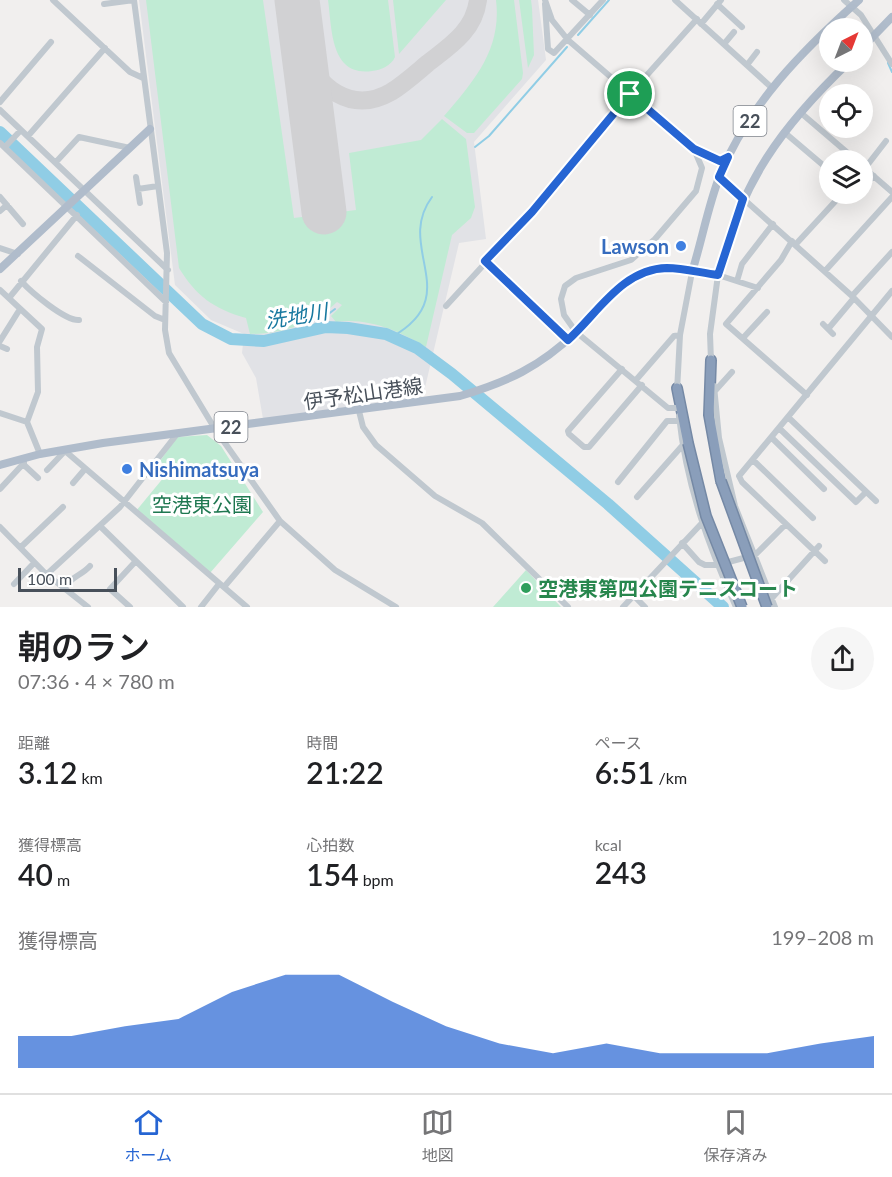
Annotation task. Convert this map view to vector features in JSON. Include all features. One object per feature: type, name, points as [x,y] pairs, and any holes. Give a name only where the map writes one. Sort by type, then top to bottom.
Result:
[{"type":"highway","points":[[711,360],[709,415],[721,481],[769,603]]},
{"type":"highway","points":[[677,388],[685,445],[706,516],[742,607]]},
{"type":"main road","name":"22","points":[[692,272],[719,177],[728,157],[771,87],[852,2]]},
{"type":"main road","points":[[875,36],[892,17]]},
{"type":"main road","name":"22","points":[[718,275],[743,199],[761,162],[784,132],[840,72]]},
{"type":"main road","points":[[0,269],[150,129]]},
{"type":"main road","name":"伊予松山港線","points":[[0,465],[64,450],[463,395],[533,368],[568,340],[621,285],[643,272],[669,268],[718,275]]},
{"type":"street","points":[[53,0],[130,72],[143,78]]},
{"type":"street","points":[[105,13],[103,2],[134,0],[168,270],[165,320],[169,352],[215,429],[280,520],[335,570],[396,607]]},
{"type":"street","points":[[545,0],[548,50],[554,53],[603,0]]},
{"type":"street","points":[[545,0],[552,20],[568,40],[694,149],[720,161],[728,157]]},
{"type":"street","points":[[572,0],[590,15]]},
{"type":"street","points":[[675,0],[771,87]]},
{"type":"street","points":[[446,306],[532,212],[630,94],[719,2],[742,27]]},
{"type":"street","points":[[852,2],[892,64]]},
{"type":"street","points":[[724,44],[734,32]]},
{"type":"street","points":[[0,102],[51,42]]},
{"type":"street","points":[[28,136],[105,48]]},
{"type":"street","points":[[747,65],[757,52]]},
{"type":"street","points":[[0,110],[19,132],[28,136],[56,162],[83,193],[168,270]]},
{"type":"street","points":[[801,113],[844,150]]},
{"type":"street","points":[[19,132],[4,145],[166,299]]},
{"type":"street","points":[[784,132],[819,162]]},
{"type":"street","points":[[56,162],[79,137],[130,148]]},
{"type":"street","points":[[873,159],[885,146]]},
{"type":"street","points":[[678,408],[668,408],[576,332],[564,315],[561,299],[565,286],[576,278],[631,260],[656,239],[696,191],[702,168],[694,149]]},
{"type":"street","points":[[874,176],[892,192]]},
{"type":"street","points":[[136,177],[140,203]]},
{"type":"street","points":[[719,177],[825,271],[892,337]]},
{"type":"street","points":[[138,189],[158,186]]},
{"type":"street","points":[[0,197],[22,219]]},
{"type":"street","points":[[825,271],[892,197]]},
{"type":"street","points":[[807,395],[726,324],[794,243],[832,204]]},
{"type":"street","points":[[0,211],[7,205]]},
{"type":"street","points":[[9,298],[76,215]]},
{"type":"street","points":[[737,281],[742,264],[773,224]]},
{"type":"street","points":[[0,248],[18,254]]},
{"type":"street","points":[[828,329],[892,252]]},
{"type":"street","points":[[78,256],[155,316],[165,320]]},
{"type":"street","points":[[485,261],[568,340]]},
{"type":"street","points":[[692,272],[680,335],[677,388],[679,421],[702,523],[717,565],[736,607]]},
{"type":"street","points":[[758,288],[718,275],[710,334],[711,360],[719,438],[726,473],[735,506],[755,555],[769,603],[775,607]]},
{"type":"street","points":[[21,281],[61,314],[73,320],[79,320]]},
{"type":"street","points":[[0,290],[42,329],[37,347],[38,392],[27,422],[40,454]]},
{"type":"street","points":[[825,561],[817,549],[742,482],[739,476],[892,291]]},
{"type":"street","points":[[0,340],[20,309]]},
{"type":"street","points":[[743,338],[767,312]]},
{"type":"street","points":[[636,380],[674,336],[680,335]]},
{"type":"street","points":[[0,346],[7,349]]},
{"type":"street","points":[[622,369],[568,431],[577,441],[589,447],[642,386]]},
{"type":"street","points":[[714,392],[732,372]]},
{"type":"street","points":[[359,411],[363,427],[376,445],[435,496],[482,523],[568,607]]},
{"type":"street","points":[[0,413],[27,422]]},
{"type":"street","points":[[789,418],[841,463],[876,501]]},
{"type":"street","points":[[618,482],[667,421],[679,421]]},
{"type":"street","points":[[780,429],[856,502],[867,489]]},
{"type":"street","points":[[46,575],[101,527],[177,434]]},
{"type":"street","points":[[772,438],[824,489]]},
{"type":"street","points":[[642,495],[685,445]]},
{"type":"street","points":[[47,470],[64,450],[247,607]]},
{"type":"street","points":[[753,460],[808,508],[813,518]]},
{"type":"street","points":[[0,489],[24,461],[38,478]]},
{"type":"street","points":[[73,483],[85,469]]},
{"type":"street","points":[[21,547],[59,509]]},
{"type":"street","points":[[205,606],[280,520]]},
{"type":"street","points":[[623,607],[702,523]]},
{"type":"street","points":[[682,543],[705,566],[717,565],[755,555],[791,525]]},
{"type":"street","points":[[0,527],[46,575],[88,607]]},
{"type":"street","points":[[101,527],[183,607]]},
{"type":"street","points":[[769,603],[796,577],[817,549]]},
{"type":"street","points":[[130,607],[110,589],[135,562]]},
{"type":"street","points":[[14,584],[34,563]]},
{"type":"street","points":[[64,589],[72,578],[82,574],[90,566]]},
{"type":"street","points":[[634,596],[645,607]]},
{"type":"shaded area","points":[[139,0],[538,0],[546,60],[474,142],[486,239],[459,243],[423,396],[263,419],[256,378],[242,353],[244,334],[211,320],[175,285]]},
{"type":"green space","points":[[146,0],[263,0],[294,218],[356,210],[349,153],[421,140],[442,119],[466,139],[475,207],[471,218],[452,235],[426,347],[371,323],[336,322],[331,316],[342,305],[337,302],[308,322],[285,330],[250,334],[246,318],[215,306],[199,294],[185,278],[179,268]]},
{"type":"green space","points":[[328,0],[388,0],[395,57],[391,63],[382,69],[358,71],[341,59],[333,36]]},
{"type":"green space","points":[[393,0],[446,0],[399,54]]},
{"type":"green space","points":[[496,0],[514,0],[522,79],[474,133],[467,133],[444,116],[466,90],[484,63],[495,34]]},
{"type":"green space","points":[[519,0],[531,0],[534,55],[528,68]]},
{"type":"green space","name":"空港東公園","points":[[207,435],[221,446],[263,512],[210,573],[136,511],[169,471],[160,461],[177,437]]},
{"type":"green space","name":"空港東第四公園テニスコート","points":[[526,570],[561,607],[493,607]]},
{"type":"waterway","points":[[578,35],[609,0]]},
{"type":"waterway","points":[[475,147],[489,136],[567,47]]},
{"type":"waterway","points":[[888,63],[892,72]]},
{"type":"waterway","name":"洗地川","points":[[0,132],[202,324],[231,339],[264,341],[326,327],[348,328],[386,334],[417,348],[452,374],[608,504],[723,607]]},
{"type":"waterway","points":[[392,337],[413,321],[424,305],[427,288],[420,234],[422,216],[432,197]]},
{"type":"waterway","points":[[306,331],[335,309]]},
{"type":"taxiway","points":[[303,51],[317,76],[337,94],[349,99],[376,98],[401,86],[460,37],[472,21],[478,0]]},
{"type":"runway","points":[[297,0],[324,212]]},
{"type":"place","name":"Lawson","points":[[681,246]]},
{"type":"place","name":"Nishimatsuya","points":[[127,469]]},
{"type":"place","name":"空港東第四公園テニスコート","points":[[526,588]]},
{"type":"route","points":[[630,94],[694,149],[712,160],[720,161],[728,157],[719,177],[743,199],[724,250],[718,275],[669,268],[643,272],[621,285],[568,340],[485,261],[532,212],[630,94]]}]
